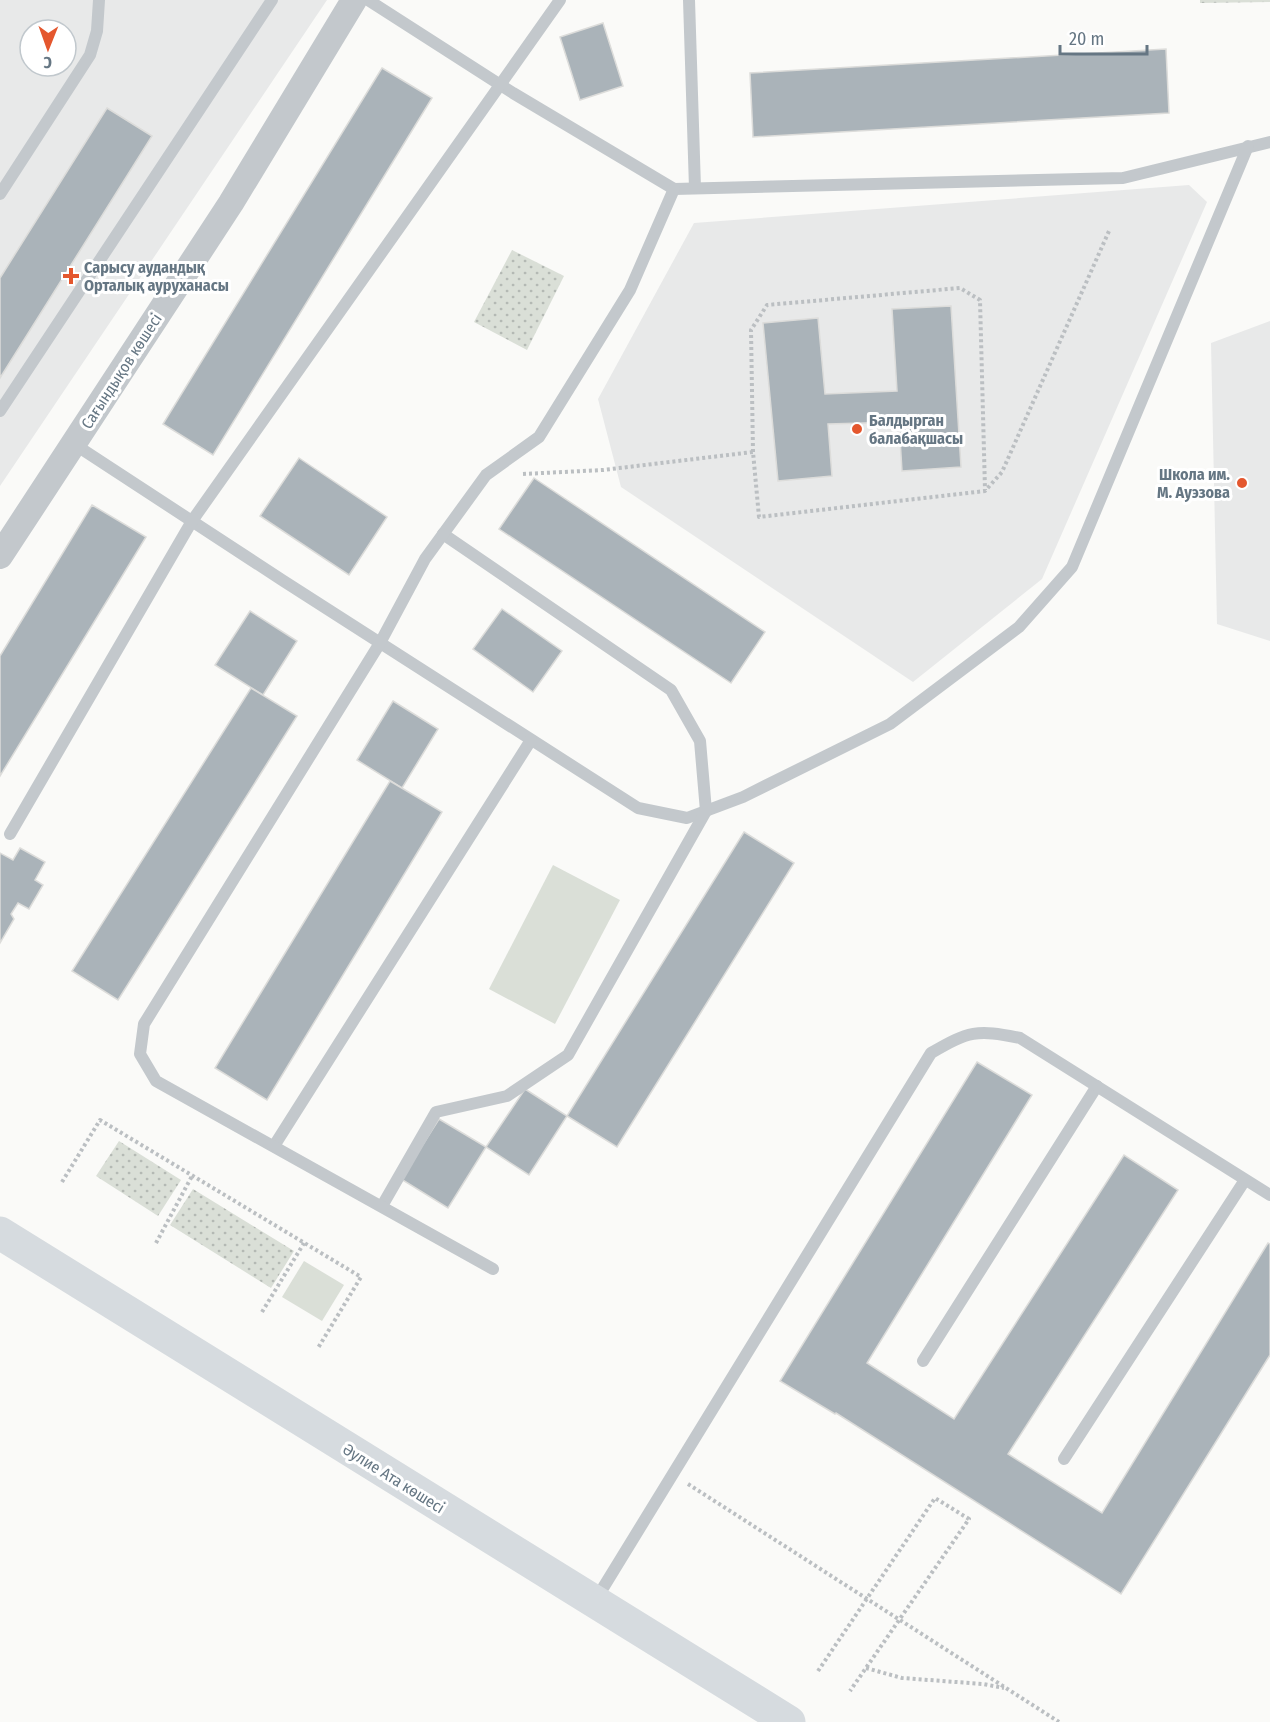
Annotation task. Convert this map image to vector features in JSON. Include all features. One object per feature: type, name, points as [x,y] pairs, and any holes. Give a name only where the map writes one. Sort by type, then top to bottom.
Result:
[{"type":"main road","name":"Әулие Ата көшесі","points":[[0,1233],[789,1722]]},
{"type":"street","name":"Сағындықов көшесі","points":[[0,556],[231,203],[354,0]]},
{"type":"lane","points":[[0,194],[90,55],[97,31],[99,0]]},
{"type":"lane","points":[[0,411],[272,0]]},
{"type":"lane","points":[[368,0],[500,85],[674,189],[1123,178],[1270,142]]},
{"type":"lane","points":[[10,834],[192,521],[560,0]]},
{"type":"lane","points":[[689,0],[694,188]]},
{"type":"lane","points":[[74,444],[638,808],[687,818],[743,797],[890,724],[1019,627],[1072,567],[1248,146]]},
{"type":"lane","points":[[493,1269],[156,1081],[140,1054],[144,1024],[380,642],[425,559],[486,475],[539,437],[630,290],[674,189]]},
{"type":"lane","points":[[382,1206],[436,1112],[507,1095],[568,1055],[706,811],[700,741],[671,690],[443,534]]},
{"type":"lane","points":[[274,1146],[531,740]]},
{"type":"lane","points":[[595,1602],[931,1053],[954,1040],[975,1032],[997,1033],[1020,1038],[1270,1195]]},
{"type":"lane","points":[[923,1361],[1097,1086]]},
{"type":"lane","points":[[1064,1460],[1245,1180]]},
{"type":"path","points":[[985,491],[980,300],[960,288],[767,305],[751,330],[753,452],[759,517],[985,491],[1002,472],[1109,231]]},
{"type":"path","points":[[501,465],[521,474],[603,470],[753,452]]},
{"type":"path","points":[[62,1182],[100,1120],[361,1277],[318,1348]]},
{"type":"path","points":[[156,1243],[192,1176]]},
{"type":"path","points":[[262,1312],[304,1243]]},
{"type":"path","points":[[674,1474],[1059,1722]]},
{"type":"path","points":[[818,1671],[935,1498],[969,1519],[850,1691]]},
{"type":"path","points":[[866,1668],[902,1678],[1006,1688]]},
{"type":"shaded area","name":"Сарысу аудандық Орталық ауруханасы","points":[[0,0],[327,0],[0,486]]},
{"type":"shaded area","points":[[1200,0],[1270,0],[1270,2],[1200,3]]},
{"type":"shaded area","name":"Балдырган балабақшасы","points":[[1189,185],[1207,202],[1042,579],[913,682],[621,487],[598,399],[694,223]]},
{"type":"shaded area","points":[[512,250],[564,276],[527,350],[474,322]]},
{"type":"shaded area","name":"Школа им. М. Ауэзова","points":[[1270,321],[1270,641],[1217,624],[1211,343]]},
{"type":"shaded area","points":[[553,865],[620,900],[555,1024],[489,989]]},
{"type":"shaded area","points":[[119,1141],[181,1180],[158,1216],[96,1176]]},
{"type":"shaded area","points":[[193,1189],[294,1251],[271,1288],[170,1225]]},
{"type":"shaded area","points":[[304,1261],[344,1285],[322,1321],[282,1297]]},
{"type":"building","points":[[603,23],[623,86],[580,100],[560,37]]},
{"type":"building","points":[[1166,49],[1169,113],[753,137],[750,73]]},
{"type":"building","points":[[382,68],[432,98],[213,455],[163,424]]},
{"type":"building","points":[[107,108],[152,136],[0,378],[0,278]]},
{"type":"building","points":[[951,306],[961,467],[902,471],[899,422],[828,424],[832,476],[778,481],[763,323],[818,318],[825,394],[897,391],[892,309]]},
{"type":"building","points":[[299,458],[387,517],[349,575],[260,516]]},
{"type":"building","points":[[534,478],[765,632],[731,683],[499,529]]},
{"type":"building","points":[[92,505],[146,537],[0,776],[0,656]]},
{"type":"building","points":[[502,609],[562,651],[533,692],[473,649]]},
{"type":"building","points":[[250,611],[297,641],[263,695],[215,665]]},
{"type":"building","points":[[251,688],[297,716],[118,1000],[72,971]]},
{"type":"building","points":[[393,701],[438,729],[402,788],[357,760]]},
{"type":"building","points":[[390,781],[442,812],[267,1100],[215,1068]]},
{"type":"building","points":[[744,832],[794,863],[617,1147],[567,1116]]},
{"type":"building","points":[[20,848],[45,862],[35,880],[43,885],[29,909],[18,903],[11,914],[14,919],[0,943],[0,853],[13,860]]},
{"type":"building","points":[[977,1062],[1032,1095],[867,1363],[954,1419],[1124,1155],[1178,1190],[1008,1454],[1102,1513],[1268,1243],[1270,1244],[1270,1355],[1121,1594],[836,1413],[780,1381]]},
{"type":"building","points":[[525,1089],[567,1116],[529,1175],[486,1147]]},
{"type":"building","points":[[439,1119],[486,1147],[448,1208],[401,1179]]},
{"type":"place","name":"Сарысу аудандық Орталық ауруханасы","points":[[71,276]]},
{"type":"place","name":"Балдырган балабақшасы","points":[[857,429]]},
{"type":"place","name":"Школа им. М. Ауэзова","points":[[1242,483]]}]
